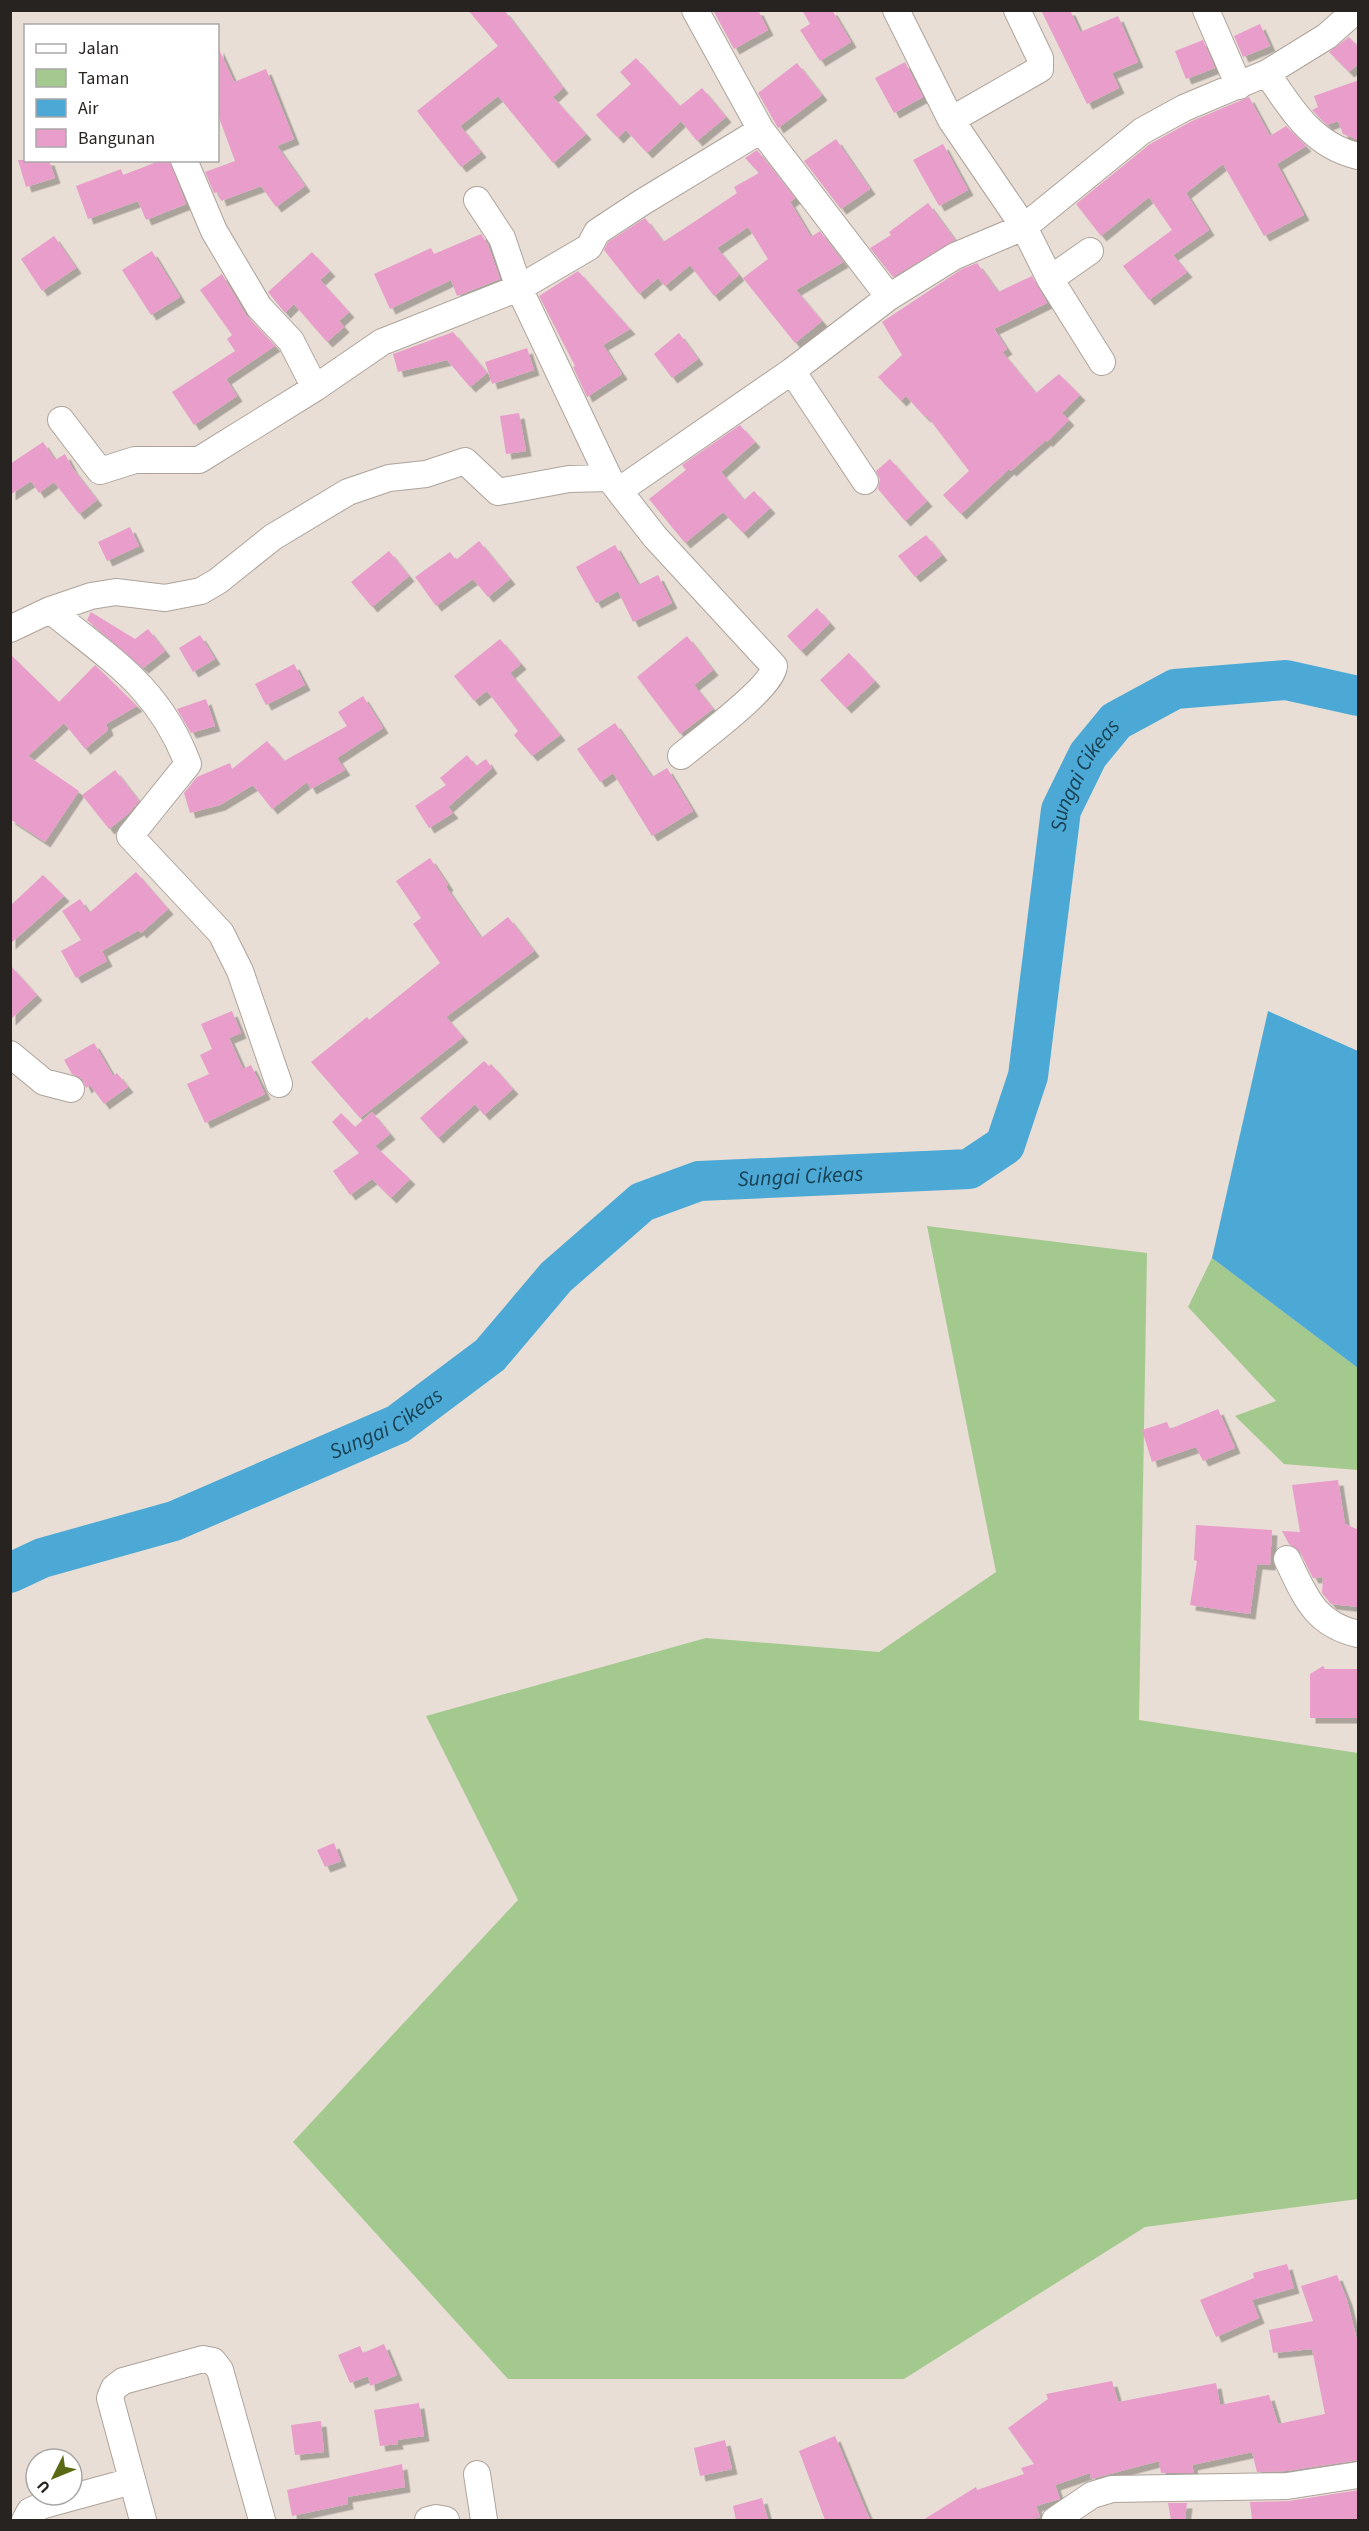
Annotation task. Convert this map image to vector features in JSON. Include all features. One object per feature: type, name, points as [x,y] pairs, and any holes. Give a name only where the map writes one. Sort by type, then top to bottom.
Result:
[{"type":"street","points":[[695,10],[761,130],[889,297]]},
{"type":"street","points":[[896,10],[951,120],[1024,227],[1050,279],[1102,362]]},
{"type":"street","points":[[951,120],[1040,69],[1040,58],[1017,10]]},
{"type":"street","points":[[1206,10],[1239,86]]},
{"type":"street","points":[[10,629],[50,610],[92,596],[116,592],[165,598],[208,589],[295,523],[348,492],[389,478],[426,474],[465,461],[498,492],[569,479],[614,484],[792,371],[889,297],[955,256],[1024,227],[1142,131],[1184,108],[1267,73],[1327,36],[1356,10]]},
{"type":"street","points":[[1267,73],[1298,119],[1323,142],[1342,152],[1359,156]]},
{"type":"street","points":[[61,420],[100,471],[135,460],[198,461],[315,388],[382,342],[519,288],[589,247],[597,232],[761,130]]},
{"type":"street","points":[[185,162],[214,231],[259,307],[291,341],[315,388]]},
{"type":"street","points":[[477,200],[502,238],[519,288],[614,484],[655,537],[774,666],[772,675],[743,705],[681,756]]},
{"type":"street","points":[[1050,279],[1090,251]]},
{"type":"street","points":[[792,371],[865,481]]},
{"type":"street","points":[[50,610],[128,673],[149,694],[168,720],[179,741],[188,764],[130,836],[221,933],[240,971],[279,1084]]},
{"type":"street","points":[[10,1054],[44,1082],[71,1089]]},
{"type":"street","points":[[1287,1559],[1311,1607],[1330,1623],[1359,1634]]},
{"type":"street","points":[[143,2520],[110,2398],[114,2388],[123,2381],[203,2359],[213,2361],[220,2370],[262,2520]]},
{"type":"street","points":[[477,2474],[484,2520]]},
{"type":"street","points":[[1055,2520],[1092,2494],[1112,2490],[1287,2486],[1359,2475]]},
{"type":"street","points":[[25,2520],[30,2511],[44,2505],[132,2481]]},
{"type":"street","points":[[428,2520],[436,2518],[446,2520]]},
{"type":"green space","points":[[927,1226],[1147,1253],[1139,1720],[1358,1753],[1358,2199],[1145,2227],[904,2379],[508,2379],[293,2142],[518,1900],[426,1716],[706,1638],[879,1652],[996,1572]]},
{"type":"green space","points":[[1212,1258],[1358,1368],[1358,1470],[1284,1464],[1235,1416],[1276,1401],[1188,1307]]},
{"type":"water","points":[[1268,1011],[1358,1051],[1358,1368],[1212,1258]]},
{"type":"building","points":[[468,10],[504,10],[563,88],[553,97],[586,134],[553,163],[498,96],[460,126],[481,152],[461,167],[417,111],[498,46]]},
{"type":"building","points":[[713,10],[758,10],[768,30],[734,49]]},
{"type":"building","points":[[802,10],[832,10],[851,42],[820,61],[800,30],[810,24]]},
{"type":"building","points":[[1041,10],[1070,10],[1080,32],[1118,16],[1138,62],[1112,73],[1119,88],[1087,104]]},
{"type":"building","points":[[1260,24],[1270,46],[1243,57],[1234,36]]},
{"type":"building","points":[[1349,37],[1359,47],[1359,63],[1349,72],[1329,52]]},
{"type":"building","points":[[1203,40],[1215,68],[1186,79],[1175,51]]},
{"type":"building","points":[[219,49],[234,82],[266,69],[294,139],[277,146],[305,186],[276,207],[261,186],[221,201],[218,192],[214,193],[205,172],[235,161],[219,118]]},
{"type":"building","points":[[636,58],[680,106],[702,88],[726,117],[697,141],[681,121],[647,153],[626,130],[618,138],[596,115],[631,84],[620,72]]},
{"type":"building","points":[[905,62],[923,97],[894,113],[875,78]]},
{"type":"building","points":[[797,63],[822,95],[778,128],[758,93]]},
{"type":"building","points":[[1359,80],[1359,140],[1343,134],[1338,121],[1327,125],[1312,110],[1318,107],[1314,96]]},
{"type":"building","points":[[1249,97],[1270,136],[1286,126],[1306,146],[1277,164],[1304,215],[1264,236],[1223,164],[1186,193],[1209,230],[1173,255],[1187,272],[1149,300],[1123,266],[1172,230],[1149,197],[1101,236],[1076,204],[1150,144],[1192,121]]},
{"type":"building","points":[[836,139],[870,189],[841,209],[804,161]]},
{"type":"building","points":[[943,144],[968,190],[939,206],[913,160]]},
{"type":"building","points":[[757,150],[795,198],[790,202],[811,237],[820,231],[843,262],[796,290],[822,321],[795,343],[743,278],[768,259],[748,227],[717,248],[739,275],[714,296],[690,265],[665,286],[658,278],[639,294],[604,250],[608,242],[645,218],[663,242],[694,222],[737,193],[734,187],[759,173],[745,158]]},
{"type":"building","points":[[18,160],[50,162],[55,178],[26,187]]},
{"type":"building","points":[[157,162],[170,162],[186,204],[146,220],[138,201],[88,219],[76,186],[121,169],[123,175]]},
{"type":"building","points":[[928,203],[955,240],[893,277],[870,248],[891,235],[889,232]]},
{"type":"building","points":[[481,234],[488,245],[500,279],[457,296],[451,280],[390,309],[374,274],[431,248],[434,254]]},
{"type":"building","points":[[54,236],[76,268],[42,291],[21,259]]},
{"type":"building","points":[[152,251],[180,297],[151,315],[122,270]]},
{"type":"building","points":[[312,252],[330,271],[320,280],[349,312],[339,321],[344,327],[327,342],[294,304],[285,313],[268,292]]},
{"type":"building","points":[[977,263],[998,292],[1032,276],[1047,303],[994,329],[1007,349],[1002,352],[1036,393],[1059,374],[1080,395],[1062,413],[1069,420],[1047,442],[1046,440],[1011,471],[1009,469],[961,514],[943,495],[969,471],[927,416],[925,417],[906,396],[901,401],[878,377],[902,355],[882,322],[962,269]]},
{"type":"building","points":[[578,271],[630,329],[603,345],[622,374],[587,397],[573,367],[575,366],[539,296]]},
{"type":"building","points":[[222,274],[246,315],[275,346],[226,379],[237,396],[194,425],[172,392],[235,351],[227,339],[232,335],[200,290]]},
{"type":"building","points":[[453,332],[487,373],[470,387],[447,360],[398,372],[393,354]]},
{"type":"building","points":[[679,333],[698,359],[672,378],[654,354]]},
{"type":"building","points":[[527,348],[534,370],[492,384],[485,362]]},
{"type":"building","points":[[519,413],[526,451],[506,454],[500,416]]},
{"type":"building","points":[[740,425],[755,442],[721,472],[744,500],[754,491],[770,508],[743,533],[723,512],[685,543],[649,499],[686,470],[682,465]]},
{"type":"building","points":[[43,442],[55,460],[65,454],[73,469],[97,500],[79,514],[54,482],[39,493],[31,481],[10,495],[10,464]]},
{"type":"building","points":[[890,459],[927,501],[905,521],[878,489],[880,479],[876,471]]},
{"type":"building","points":[[130,527],[139,546],[107,561],[98,542]]},
{"type":"building","points":[[926,535],[942,555],[915,577],[898,556]]},
{"type":"building","points":[[479,541],[510,579],[488,597],[473,579],[436,606],[415,577],[450,552],[456,560]]},
{"type":"building","points":[[615,545],[638,585],[658,575],[672,603],[633,622],[618,591],[596,603],[576,567]]},
{"type":"building","points":[[389,551],[409,576],[372,607],[351,582]]},
{"type":"building","points":[[817,608],[830,623],[801,651],[787,636]]},
{"type":"building","points":[[91,612],[135,639],[148,629],[165,651],[143,668],[87,620]]},
{"type":"building","points":[[200,635],[215,659],[193,672],[179,648]]},
{"type":"building","points":[[687,636],[713,670],[694,685],[713,709],[680,734],[637,677]]},
{"type":"building","points":[[500,639],[521,664],[510,673],[560,735],[532,756],[514,735],[518,731],[487,691],[474,701],[454,676]]},
{"type":"building","points":[[849,653],[875,681],[846,708],[820,680]]},
{"type":"building","points":[[10,654],[59,702],[95,665],[137,706],[106,724],[108,730],[85,749],[64,723],[28,756],[79,791],[45,842],[10,819]]},
{"type":"building","points":[[294,664],[305,685],[266,705],[255,684]]},
{"type":"building","points":[[363,696],[383,728],[337,758],[345,770],[311,789],[307,782],[272,809],[253,785],[220,805],[190,813],[184,793],[197,777],[230,763],[232,769],[267,741],[284,761],[347,726],[338,712]]},
{"type":"building","points":[[206,699],[215,726],[191,733],[177,709]]},
{"type":"building","points":[[615,723],[652,777],[667,768],[693,811],[652,836],[613,773],[600,782],[577,749]]},
{"type":"building","points":[[467,755],[476,766],[486,759],[492,768],[448,807],[453,813],[429,828],[415,806],[446,785],[440,778]]},
{"type":"building","points":[[115,770],[139,801],[128,814],[109,829],[82,795]]},
{"type":"building","points":[[430,858],[448,885],[446,887],[481,938],[508,917],[534,951],[446,1017],[463,1037],[360,1118],[311,1062],[367,1017],[369,1020],[440,963],[413,924],[421,918],[396,881]]},
{"type":"building","points":[[136,872],[168,909],[141,933],[139,930],[102,951],[107,961],[76,978],[61,951],[81,940],[62,911],[80,899],[89,913]]},
{"type":"building","points":[[43,875],[64,896],[10,944],[10,906]]},
{"type":"building","points":[[10,965],[37,995],[10,1020]]},
{"type":"building","points":[[232,1011],[241,1033],[229,1038],[243,1069],[251,1065],[265,1094],[205,1123],[187,1084],[209,1074],[200,1055],[212,1049],[201,1024]]},
{"type":"building","points":[[94,1043],[113,1076],[117,1073],[128,1087],[104,1104],[90,1085],[86,1088],[82,1079],[72,1074],[64,1060]]},
{"type":"building","points":[[484,1061],[489,1066],[491,1064],[513,1089],[484,1115],[475,1104],[438,1138],[420,1118]]},
{"type":"building","points":[[372,1112],[390,1134],[375,1146],[410,1179],[391,1198],[372,1179],[350,1195],[333,1171],[359,1153],[332,1122],[341,1113],[355,1127]]},
{"type":"building","points":[[1218,1409],[1235,1448],[1203,1461],[1196,1447],[1152,1462],[1142,1430],[1167,1422],[1170,1429]]},
{"type":"building","points":[[1338,1480],[1345,1524],[1359,1530],[1359,1607],[1331,1604],[1322,1593],[1323,1577],[1313,1578],[1300,1552],[1289,1544],[1282,1531],[1300,1532],[1292,1485]]},
{"type":"building","points":[[1196,1525],[1272,1530],[1270,1565],[1257,1564],[1250,1614],[1190,1605],[1197,1561],[1194,1560]]},
{"type":"building","points":[[1323,1666],[1325,1669],[1359,1669],[1359,1718],[1310,1718],[1310,1674]]},
{"type":"building","points":[[334,1843],[341,1861],[325,1867],[317,1850]]},
{"type":"building","points":[[1287,2264],[1294,2288],[1252,2300],[1259,2318],[1216,2337],[1200,2300],[1254,2278],[1253,2273]]},
{"type":"building","points":[[1337,2275],[1347,2300],[1359,2348],[1359,2460],[1286,2471],[1257,2472],[1252,2452],[1192,2465],[1194,2473],[1161,2473],[1159,2461],[1091,2479],[1090,2473],[1055,2485],[1060,2499],[1036,2506],[1040,2517],[1028,2520],[923,2520],[976,2487],[977,2490],[1024,2474],[1021,2468],[1034,2464],[1008,2428],[1048,2399],[1046,2394],[1112,2381],[1118,2402],[1216,2383],[1220,2405],[1269,2395],[1278,2424],[1325,2414],[1312,2349],[1273,2353],[1269,2330],[1313,2321],[1301,2286]]},
{"type":"building","points":[[384,2344],[397,2375],[370,2386],[368,2376],[350,2383],[338,2355],[360,2346],[363,2353]]},
{"type":"building","points":[[419,2403],[424,2436],[397,2440],[398,2444],[380,2446],[374,2410]]},
{"type":"building","points":[[321,2421],[324,2452],[295,2455],[291,2425]]},
{"type":"building","points":[[835,2436],[870,2520],[825,2520],[799,2451]]},
{"type":"building","points":[[725,2440],[732,2469],[700,2476],[694,2448]]},
{"type":"building","points":[[402,2464],[405,2487],[347,2497],[348,2504],[292,2516],[287,2490]]},
{"type":"building","points":[[1359,2490],[1359,2520],[1252,2520],[1250,2502],[1289,2501]]},
{"type":"building","points":[[762,2498],[768,2520],[736,2520],[733,2506]]},
{"type":"building","points":[[1168,2503],[1187,2503],[1185,2520],[1171,2520]]},
{"type":"waterway","name":"Sungai Cikeas","points":[[10,1573],[42,1558],[174,1521],[398,1424],[490,1355],[556,1277],[642,1202],[699,1181],[969,1169],[1005,1145],[1028,1076],[1061,810],[1088,755],[1116,721],[1175,689],[1286,680],[1358,696]]}]
